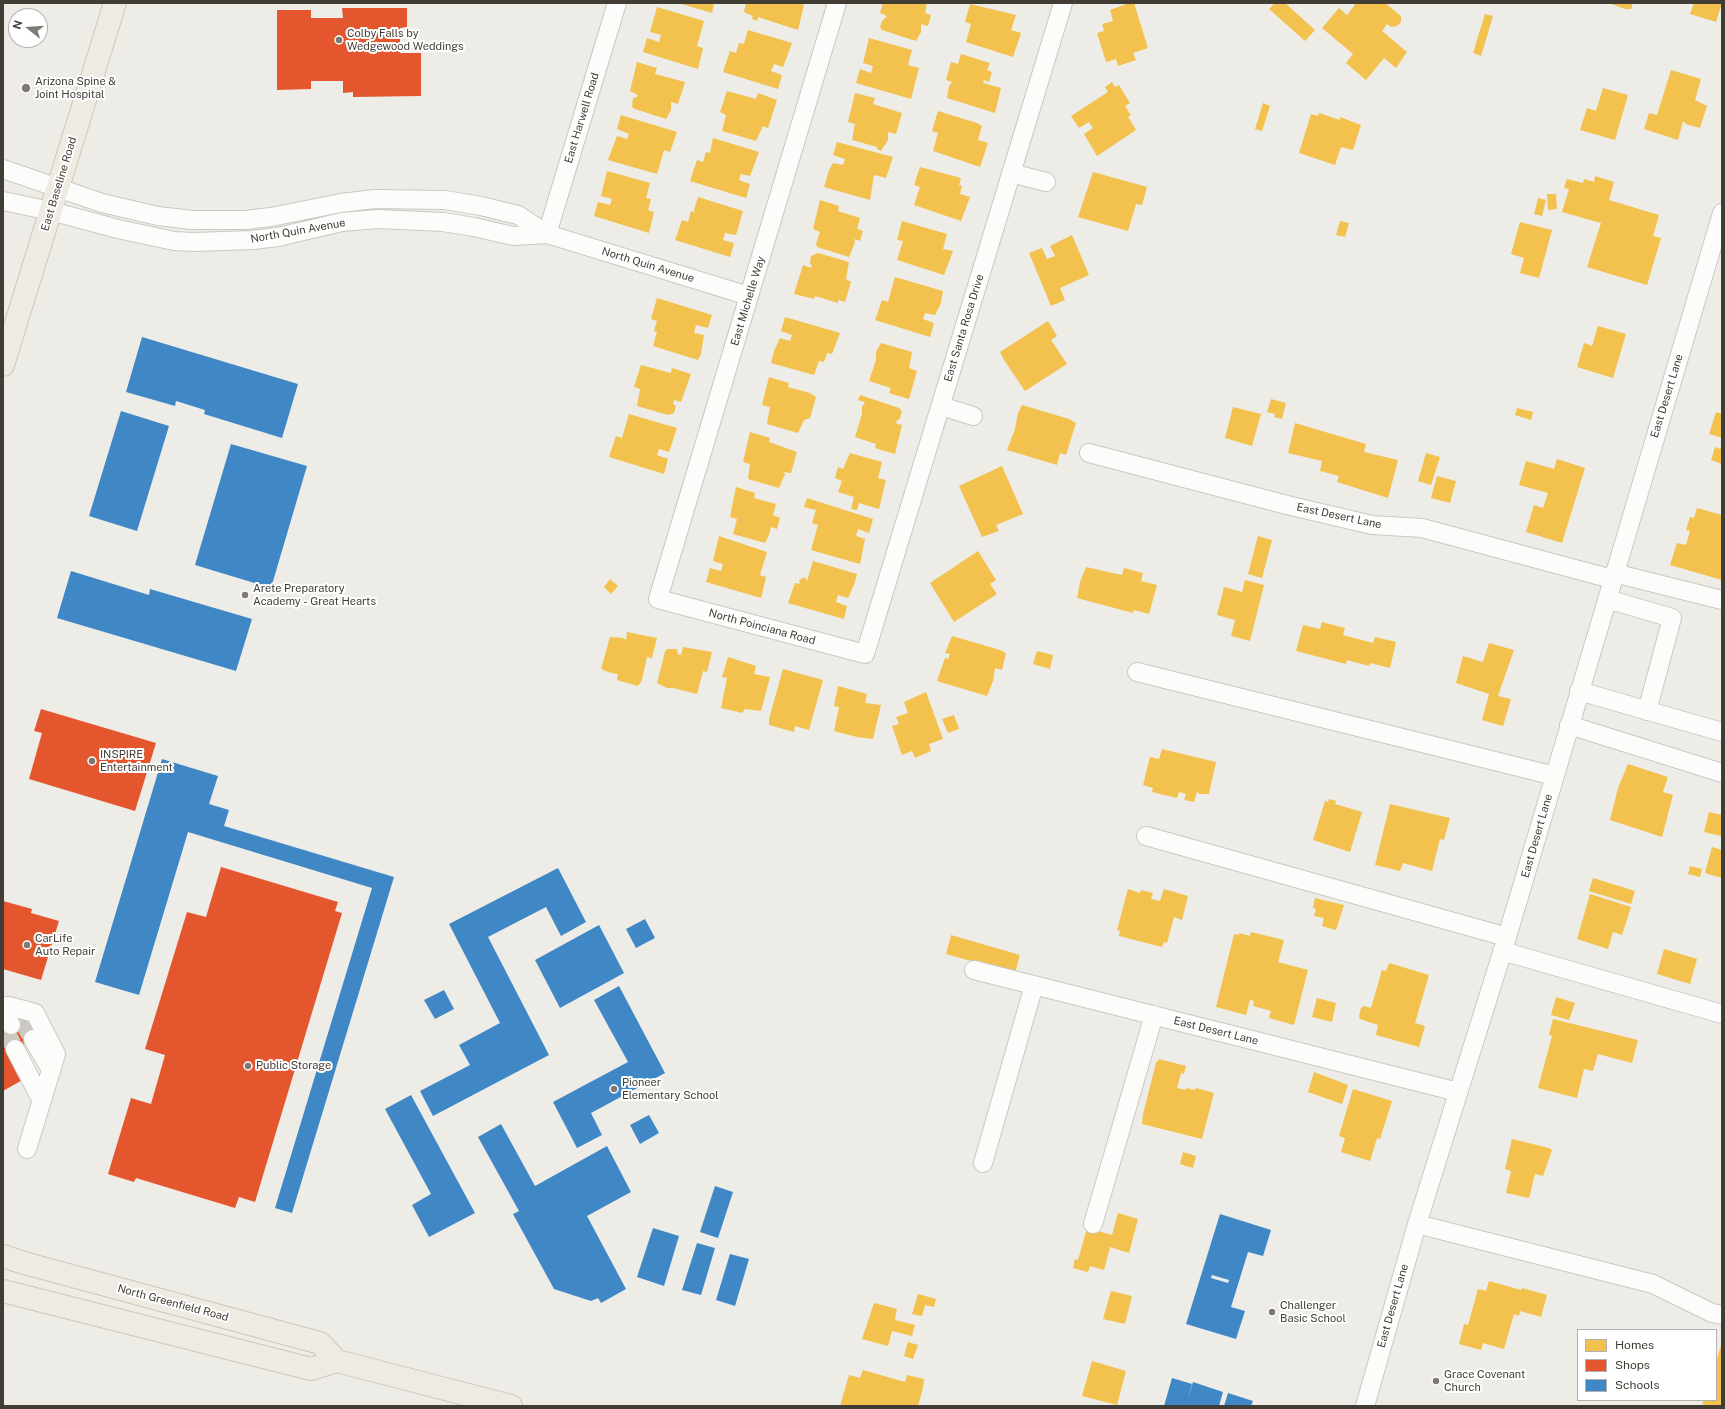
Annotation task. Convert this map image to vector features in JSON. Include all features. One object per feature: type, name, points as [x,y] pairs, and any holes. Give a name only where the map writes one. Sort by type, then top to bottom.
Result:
[{"type":"main road","name":"East Baseline Road","points":[[3,365],[115,3]]},
{"type":"main road","name":"North Greenfield Road","points":[[3,1256],[67,1275],[320,1343],[337,1361]]},
{"type":"main road","points":[[67,1275],[69,1308]]},
{"type":"main road","points":[[3,1291],[311,1369],[337,1361],[511,1406]]},
{"type":"main road","points":[[208,1313],[213,1344]]},
{"type":"street","name":"East Harwell Road","points":[[547,234],[617,3]]},
{"type":"street","name":"East Michelle Way","points":[[658,599],[837,3]]},
{"type":"street","name":"East Santa Rosa Drive","points":[[865,654],[1063,3]]},
{"type":"street","name":"North Quin Avenue","points":[[3,169],[102,203],[158,216],[192,220],[224,220],[271,217],[341,203],[376,199],[431,199],[481,206],[518,215],[547,234],[749,296]]},
{"type":"street","points":[[1011,173],[1046,182]]},
{"type":"street","name":"North Quin Avenue","points":[[3,201],[51,211],[145,236],[174,241],[223,241],[272,237],[342,222],[378,219],[443,222],[513,236],[547,234]]},
{"type":"street","name":"East Desert Lane","points":[[1365,1406],[1417,1224],[1505,944],[1722,213]]},
{"type":"street","points":[[223,241],[224,220]]},
{"type":"street","points":[[941,406],[973,416]]},
{"type":"street","name":"East Desert Lane","points":[[1089,453],[1287,505],[1372,525],[1422,528],[1613,576]]},
{"type":"street","points":[[1613,576],[1722,600]]},
{"type":"street","name":"North Poinciana Road","points":[[658,599],[865,654]]},
{"type":"street","points":[[1607,599],[1672,618],[1647,711]]},
{"type":"street","points":[[1137,672],[1554,776]]},
{"type":"street","points":[[1580,691],[1722,732]]},
{"type":"street","points":[[1569,725],[1722,772]]},
{"type":"street","points":[[1146,836],[1505,944],[1722,1014]]},
{"type":"street","name":"East Desert Lane","points":[[974,970],[1458,1092]]},
{"type":"street","points":[[983,1162],[1034,985]]},
{"type":"street","points":[[8,1018],[36,1013],[56,1054],[27,1149]]},
{"type":"street","points":[[1093,1224],[1154,1015]]},
{"type":"street","points":[[46,1086],[23,1044],[46,1086]]},
{"type":"street","points":[[1417,1224],[1653,1284],[1712,1313],[1722,1315]]},
{"type":"building: Homes","points":[[678,3],[714,3],[712,13]]},
{"type":"building: Homes","points":[[746,3],[798,3],[804,5],[798,30],[758,17],[757,21],[752,19],[753,16],[744,12]]},
{"type":"building: Homes","points":[[883,3],[927,3],[925,13],[931,15],[928,26],[921,24],[921,32],[916,41],[882,30],[880,27],[882,21],[887,16],[880,13]]},
{"type":"building: Homes","points":[[1129,3],[1134,3],[1148,48],[1133,53],[1136,60],[1118,66],[1116,59],[1106,62],[1097,33],[1104,31],[1102,24],[1113,21],[1110,10]]},
{"type":"building: Homes","points":[[1275,3],[1285,3],[1315,30],[1305,41],[1269,9]]},
{"type":"building: Homes","points":[[1356,3],[1385,3],[1401,16],[1401,22],[1397,26],[1391,27],[1387,24],[1382,31],[1407,52],[1396,68],[1384,58],[1366,80],[1346,63],[1353,54],[1322,28],[1339,8],[1347,15]]},
{"type":"building: Homes","points":[[1609,3],[1633,3],[1631,9],[1625,9]]},
{"type":"building: Homes","points":[[1694,3],[1722,3],[1716,22],[1690,14]]},
{"type":"building: Homes","points":[[970,4],[1016,15],[1011,30],[1021,33],[1013,57],[966,42],[971,24],[965,22]]},
{"type":"building: Homes","points":[[657,7],[704,21],[697,46],[703,48],[698,69],[643,52],[647,38],[659,42],[661,35],[650,32]]},
{"type":"building: Homes","points":[[1485,14],[1493,16],[1481,56],[1473,53]]},
{"type":"building: Homes","points":[[748,30],[792,43],[783,67],[774,64],[771,71],[782,75],[778,89],[723,72],[730,51],[736,53],[739,43],[744,44]]},
{"type":"building: Homes","points":[[869,38],[912,50],[908,65],[919,68],[911,99],[856,83],[860,69],[871,73],[873,66],[863,63]]},
{"type":"building: Homes","points":[[961,54],[990,63],[987,70],[992,72],[989,82],[984,80],[983,83],[1001,88],[995,113],[947,98],[949,86],[952,82],[946,80],[951,62],[958,64]]},
{"type":"building: Homes","points":[[637,62],[657,68],[655,74],[685,82],[678,104],[671,102],[671,110],[666,119],[632,107],[633,98],[637,97],[638,95],[630,91]]},
{"type":"building: Homes","points":[[1671,70],[1701,79],[1695,100],[1707,106],[1700,128],[1686,124],[1683,121],[1678,140],[1644,129],[1649,113],[1657,115]]},
{"type":"building: Homes","points":[[1112,82],[1115,87],[1119,85],[1130,103],[1125,106],[1131,115],[1128,117],[1136,130],[1097,156],[1084,134],[1093,128],[1089,122],[1079,128],[1071,116],[1108,92],[1105,87]]},
{"type":"building: Homes","points":[[1603,88],[1628,95],[1615,140],[1580,130],[1587,108],[1596,111]]},
{"type":"building: Homes","points":[[727,91],[756,99],[758,93],[777,100],[768,128],[763,126],[756,141],[722,131],[726,115],[720,112]]},
{"type":"building: Homes","points":[[855,93],[875,98],[873,104],[902,113],[896,134],[888,132],[888,140],[881,151],[877,149],[877,147],[852,140],[855,124],[848,122]]},
{"type":"building: Homes","points":[[1263,103],[1270,106],[1262,131],[1255,129]]},
{"type":"building: Homes","points":[[938,111],[977,123],[982,126],[978,140],[988,143],[980,167],[933,151],[938,133],[932,131]]},
{"type":"building: Homes","points":[[1319,113],[1340,120],[1340,117],[1361,125],[1353,150],[1341,147],[1335,165],[1299,153],[1311,114],[1318,116]]},
{"type":"building: Homes","points":[[621,115],[677,132],[670,152],[664,150],[657,174],[608,160],[617,136],[627,139],[629,134],[617,129]]},
{"type":"building: Homes","points":[[713,138],[759,152],[750,176],[741,174],[739,180],[750,184],[746,198],[690,181],[697,160],[703,162],[706,152],[710,153]]},
{"type":"building: Homes","points":[[837,142],[893,157],[886,178],[874,175],[870,200],[824,187],[829,170],[833,163],[843,165],[845,159],[833,155]]},
{"type":"building: Homes","points":[[920,167],[961,178],[959,185],[962,186],[960,194],[970,197],[961,221],[914,205],[920,187],[914,185]]},
{"type":"building: Homes","points":[[607,171],[650,183],[646,198],[651,199],[648,210],[654,212],[649,233],[594,216],[598,202],[610,205],[612,199],[601,196]]},
{"type":"building: Homes","points":[[1093,172],[1147,187],[1142,205],[1136,204],[1128,231],[1078,217]]},
{"type":"building: Homes","points":[[1595,176],[1614,182],[1609,200],[1659,215],[1653,236],[1661,238],[1647,285],[1587,267],[1601,223],[1562,212],[1569,189],[1564,188],[1567,179],[1583,183],[1584,179],[1594,182]]},
{"type":"building: Homes","points":[[1547,194],[1556,194],[1557,209],[1548,210]]},
{"type":"building: Homes","points":[[698,197],[743,211],[736,235],[725,233],[723,240],[734,243],[730,257],[675,240],[682,220],[688,222],[691,211],[695,213],[694,210]]},
{"type":"building: Homes","points":[[1538,198],[1546,200],[1542,216],[1534,214]]},
{"type":"building: Homes","points":[[820,200],[839,206],[838,211],[860,218],[857,229],[863,231],[860,241],[854,239],[855,242],[849,257],[817,247],[816,244],[820,232],[813,229]]},
{"type":"building: Homes","points":[[902,221],[947,234],[943,249],[953,251],[944,275],[897,260],[903,241],[897,240]]},
{"type":"building: Homes","points":[[1340,221],[1349,223],[1345,237],[1336,235]]},
{"type":"building: Homes","points":[[1520,222],[1552,230],[1539,278],[1520,273],[1524,258],[1511,254]]},
{"type":"building: Homes","points":[[1072,235],[1089,275],[1060,288],[1065,300],[1051,306],[1029,253],[1042,248],[1047,259],[1055,256],[1050,246]]},
{"type":"building: Homes","points":[[818,253],[849,262],[846,279],[851,282],[845,302],[838,300],[838,303],[815,296],[814,299],[794,294],[803,265],[812,268],[810,262],[811,256]]},
{"type":"building: Homes","points":[[895,277],[943,291],[941,303],[935,315],[925,313],[923,319],[934,323],[930,337],[875,320],[882,300],[888,302]]},
{"type":"building: Homes","points":[[657,298],[712,315],[708,328],[696,325],[694,333],[704,335],[701,354],[698,360],[653,346],[657,332],[654,331],[657,321],[651,319]]},
{"type":"building: Homes","points":[[785,317],[840,333],[832,354],[827,353],[824,362],[819,361],[814,375],[771,363],[774,351],[780,338],[790,341],[792,335],[781,331]]},
{"type":"building: Homes","points":[[1048,321],[1057,336],[1051,340],[1067,364],[1025,391],[1000,352]]},
{"type":"building: Homes","points":[[1598,326],[1626,334],[1613,378],[1577,367],[1584,343],[1592,346]]},
{"type":"building: Homes","points":[[881,343],[912,352],[909,368],[917,371],[909,399],[889,393],[891,388],[869,381],[876,360],[876,352]]},
{"type":"building: Homes","points":[[641,365],[671,373],[672,368],[691,374],[681,402],[674,400],[673,404],[676,406],[674,413],[668,415],[637,406],[640,389],[634,387]]},
{"type":"building: Homes","points":[[769,377],[789,383],[788,387],[810,393],[816,397],[810,418],[804,420],[798,433],[767,424],[770,407],[762,405]]},
{"type":"building: Homes","points":[[860,395],[899,408],[902,412],[900,418],[895,423],[902,425],[895,454],[875,448],[876,444],[855,437],[862,414],[862,407],[865,402],[858,400]]},
{"type":"building: Homes","points":[[1271,399],[1286,403],[1282,419],[1274,417],[1275,414],[1267,412]]},
{"type":"building: Homes","points":[[1022,405],[1069,419],[1076,423],[1066,455],[1060,453],[1057,465],[1007,450],[1015,429],[1018,413]]},
{"type":"building: Homes","points":[[1233,407],[1261,414],[1252,446],[1225,438]]},
{"type":"building: Homes","points":[[1517,408],[1533,412],[1531,420],[1515,415]]},
{"type":"building: Homes","points":[[1716,412],[1722,414],[1722,438],[1709,434]]},
{"type":"building: Homes","points":[[629,414],[677,428],[669,452],[659,449],[657,455],[668,459],[664,474],[609,457],[616,436],[622,438]]},
{"type":"building: Homes","points":[[1295,423],[1366,444],[1364,452],[1398,460],[1388,498],[1337,482],[1339,476],[1320,471],[1322,461],[1288,453]]},
{"type":"building: Homes","points":[[750,432],[770,438],[769,442],[797,452],[791,473],[784,472],[785,474],[779,488],[748,479],[750,464],[743,462]]},
{"type":"building: Homes","points":[[1722,444],[1722,464],[1711,460],[1715,447],[1720,449]]},
{"type":"building: Homes","points":[[850,453],[882,462],[878,478],[886,480],[879,509],[859,503],[857,510],[851,509],[854,497],[838,492],[842,481],[835,478],[838,467],[843,469]]},
{"type":"building: Homes","points":[[1426,453],[1440,457],[1431,485],[1418,481]]},
{"type":"building: Homes","points":[[1557,459],[1585,468],[1562,543],[1526,532],[1534,505],[1543,508],[1548,493],[1519,485],[1526,461],[1554,469]]},
{"type":"building: Homes","points":[[1002,466],[1023,514],[996,525],[999,531],[982,537],[959,486]]},
{"type":"building: Homes","points":[[1437,476],[1456,481],[1450,503],[1431,498]]},
{"type":"building: Homes","points":[[736,487],[755,493],[754,498],[776,504],[773,515],[780,518],[777,529],[771,527],[765,543],[733,534],[737,519],[730,517]]},
{"type":"building: Homes","points":[[807,498],[873,519],[869,533],[858,529],[856,536],[865,539],[860,564],[811,550],[818,525],[812,523],[816,510],[804,507]]},
{"type":"building: Homes","points":[[1697,508],[1722,515],[1722,580],[1670,565],[1677,543],[1686,545],[1690,531],[1686,530],[1690,517],[1694,518]]},
{"type":"building: Homes","points":[[719,536],[767,552],[760,575],[766,577],[761,598],[706,582],[710,568],[721,571],[723,564],[713,561]]},
{"type":"building: Homes","points":[[1258,536],[1272,540],[1262,578],[1248,574]]},
{"type":"building: Homes","points":[[978,551],[996,580],[990,584],[997,594],[954,622],[930,583]]},
{"type":"building: Homes","points":[[813,561],[857,574],[848,598],[838,595],[836,602],[847,606],[844,619],[788,603],[795,583],[800,584],[799,580],[805,577],[807,581]]},
{"type":"building: Homes","points":[[1086,567],[1122,575],[1124,568],[1143,573],[1141,581],[1157,585],[1149,614],[1134,610],[1133,613],[1077,598],[1080,582]]},
{"type":"building: Homes","points":[[610,579],[618,586],[611,594],[604,587]]},
{"type":"building: Homes","points":[[1245,580],[1264,585],[1250,641],[1231,636],[1235,620],[1217,615],[1224,587],[1242,592]]},
{"type":"building: Homes","points":[[1322,622],[1345,628],[1343,635],[1373,643],[1375,637],[1396,642],[1390,668],[1370,663],[1369,666],[1347,660],[1346,664],[1296,651],[1303,625],[1320,629]]},
{"type":"building: Homes","points":[[627,632],[657,638],[652,658],[647,657],[642,680],[638,686],[617,680],[618,674],[601,669],[610,637],[623,638],[626,640]]},
{"type":"building: Homes","points":[[952,636],[1006,653],[1002,670],[995,668],[993,681],[987,696],[937,681],[945,658],[948,659],[950,654],[945,653]]},
{"type":"building: Homes","points":[[1489,643],[1514,650],[1498,696],[1511,699],[1503,726],[1482,720],[1489,694],[1456,683],[1463,656],[1483,662]]},
{"type":"building: Homes","points":[[683,647],[712,652],[707,672],[703,671],[697,694],[667,688],[657,683],[667,649],[677,649],[678,654],[681,655]]},
{"type":"building: Homes","points":[[1037,651],[1053,655],[1050,669],[1033,664]]},
{"type":"building: Homes","points":[[728,657],[756,666],[754,674],[770,677],[761,711],[745,709],[742,713],[721,708],[727,678],[722,677]]},
{"type":"building: Homes","points":[[783,669],[823,680],[809,730],[795,726],[794,732],[769,725],[769,719]]},
{"type":"building: Homes","points":[[838,686],[867,694],[865,703],[881,705],[873,739],[857,737],[834,731],[839,707],[834,706]]},
{"type":"building: Homes","points":[[926,692],[943,739],[929,744],[931,751],[915,758],[912,751],[902,755],[892,726],[899,724],[896,717],[908,713],[904,702]]},
{"type":"building: Homes","points":[[954,715],[959,729],[948,733],[942,719]]},
{"type":"building: Homes","points":[[1162,749],[1216,762],[1209,794],[1200,794],[1197,792],[1194,802],[1184,800],[1186,794],[1179,792],[1177,798],[1152,792],[1153,788],[1143,785],[1150,757],[1159,759]]},
{"type":"building: Homes","points":[[1628,764],[1668,777],[1663,792],[1673,795],[1662,837],[1610,820],[1618,788]]},
{"type":"building: Homes","points":[[1329,799],[1336,801],[1335,804],[1362,812],[1350,852],[1313,840],[1325,801],[1328,802]]},
{"type":"building: Homes","points":[[1390,804],[1450,818],[1444,840],[1440,839],[1432,871],[1403,863],[1400,871],[1375,865]]},
{"type":"building: Homes","points":[[1709,812],[1722,815],[1721,836],[1704,832]]},
{"type":"building: Homes","points":[[1712,847],[1722,850],[1722,878],[1705,873]]},
{"type":"building: Homes","points":[[1690,866],[1702,869],[1700,877],[1688,874]]},
{"type":"building: Homes","points":[[1593,878],[1635,891],[1631,904],[1589,891]]},
{"type":"building: Homes","points":[[1128,889],[1140,893],[1141,890],[1153,893],[1151,899],[1160,901],[1164,889],[1188,896],[1182,920],[1174,917],[1167,943],[1164,942],[1162,947],[1119,936],[1120,931],[1117,930]]},
{"type":"building: Homes","points":[[1590,894],[1631,907],[1622,935],[1613,932],[1608,949],[1577,939]]},
{"type":"building: Homes","points":[[1315,898],[1344,905],[1336,930],[1322,926],[1324,918],[1314,916],[1316,909],[1313,908]]},
{"type":"building: Homes","points":[[1251,932],[1284,940],[1278,962],[1308,970],[1294,1025],[1269,1018],[1271,1011],[1253,1006],[1254,1001],[1250,1000],[1246,1015],[1216,1007],[1234,934],[1239,935],[1239,933],[1250,936]]},
{"type":"building: Homes","points":[[951,935],[1020,955],[1015,973],[946,954]]},
{"type":"building: Homes","points":[[1664,949],[1697,959],[1690,984],[1657,974]]},
{"type":"building: Homes","points":[[1389,963],[1429,975],[1415,1023],[1425,1026],[1419,1047],[1376,1035],[1378,1025],[1360,1019],[1359,1016],[1361,1008],[1364,1006],[1371,1008],[1382,970],[1386,971]]},
{"type":"building: Homes","points":[[1556,997],[1575,1003],[1569,1020],[1551,1015]]},
{"type":"building: Homes","points":[[1317,998],[1336,1003],[1332,1022],[1312,1017]]},
{"type":"building: Homes","points":[[1553,1019],[1638,1040],[1632,1063],[1598,1054],[1593,1071],[1584,1069],[1577,1098],[1538,1088],[1552,1036],[1549,1034]]},
{"type":"building: Homes","points":[[1159,1059],[1186,1066],[1184,1074],[1181,1073],[1177,1088],[1195,1090],[1196,1088],[1214,1093],[1202,1139],[1142,1124],[1143,1114],[1156,1063]]},
{"type":"building: Homes","points":[[1314,1072],[1348,1085],[1342,1104],[1308,1092]]},
{"type":"building: Homes","points":[[1353,1089],[1392,1101],[1380,1139],[1377,1138],[1370,1161],[1341,1152],[1345,1138],[1339,1136]]},
{"type":"building: Homes","points":[[1512,1139],[1552,1150],[1543,1176],[1535,1174],[1529,1198],[1506,1193],[1511,1171],[1505,1169]]},
{"type":"building: Homes","points":[[1183,1152],[1196,1156],[1193,1168],[1180,1164]]},
{"type":"building: Homes","points":[[1118,1213],[1138,1219],[1129,1253],[1110,1247],[1104,1270],[1090,1266],[1088,1272],[1073,1268],[1075,1259],[1078,1260],[1087,1228],[1112,1235]]},
{"type":"building: Homes","points":[[1489,1281],[1521,1290],[1522,1288],[1547,1295],[1541,1317],[1520,1311],[1519,1316],[1514,1314],[1504,1349],[1483,1343],[1481,1350],[1459,1344],[1464,1324],[1468,1325],[1478,1289],[1486,1291]]},
{"type":"building: Homes","points":[[1111,1291],[1132,1296],[1125,1324],[1103,1319]]},
{"type":"building: Homes","points":[[918,1294],[936,1299],[934,1307],[925,1305],[922,1316],[912,1314]]},
{"type":"building: Homes","points":[[874,1303],[897,1309],[895,1320],[915,1325],[912,1336],[892,1331],[888,1346],[862,1339]]},
{"type":"building: Homes","points":[[908,1342],[918,1345],[913,1359],[904,1356]]},
{"type":"building: Homes","points":[[1722,1343],[1722,1406],[1709,1406],[1702,1404],[1704,1401],[1717,1401],[1717,1358]]},
{"type":"building: Homes","points":[[1092,1361],[1126,1371],[1117,1405],[1082,1396]]},
{"type":"building: Homes","points":[[863,1370],[905,1382],[907,1375],[924,1379],[918,1406],[840,1406],[849,1375],[860,1378]]},
{"type":"building: Shops","name":"Colby Falls by Wedgewood Weddings","points":[[342,8],[407,8],[407,27],[400,28],[400,53],[421,53],[421,96],[353,97],[353,92],[343,93],[343,81],[311,81],[311,89],[277,90],[277,10],[311,10],[311,18],[343,18]]},
{"type":"building: Shops","name":"INSPIRE Entertainment","points":[[41,709],[156,743],[135,811],[29,779],[42,733],[34,731]]},
{"type":"building: Shops","points":[[221,867],[338,902],[335,911],[342,913],[255,1202],[239,1197],[235,1208],[136,1178],[134,1182],[108,1174],[131,1098],[151,1104],[165,1055],[145,1049],[187,912],[206,917]]},
{"type":"building: Shops","name":"CarLife Auto Repair","points":[[3,901],[32,909],[31,913],[59,921],[41,980],[3,969]]},
{"type":"building: Shops","points":[[34,1012],[45,1032],[12,1050],[26,1078],[3,1091],[3,1029]]},
{"type":"building: Schools","points":[[142,337],[298,384],[282,438],[204,414],[205,410],[176,401],[175,406],[126,392]]},
{"type":"building: Schools","points":[[121,411],[169,426],[137,531],[89,516]]},
{"type":"building: Schools","points":[[231,444],[307,466],[271,588],[195,565]]},
{"type":"building: Schools","points":[[71,571],[149,595],[150,589],[252,619],[236,671],[57,618]]},
{"type":"building: Schools","points":[[162,759],[218,776],[209,804],[229,810],[224,826],[394,877],[292,1213],[275,1208],[372,888],[188,832],[139,995],[95,982]]},
{"type":"building: Schools","points":[[558,868],[586,922],[561,936],[546,907],[488,937],[549,1055],[433,1116],[420,1091],[470,1065],[459,1045],[500,1023],[449,924]]},
{"type":"building: Schools","points":[[645,919],[655,938],[636,948],[626,929]]},
{"type":"building: Schools","points":[[599,925],[624,973],[560,1008],[535,960]]},
{"type":"building: Schools","points":[[619,986],[665,1073],[591,1113],[602,1135],[577,1148],[553,1102],[628,1062],[594,1000]]},
{"type":"building: Schools","points":[[444,990],[454,1009],[435,1019],[424,1000]]},
{"type":"building: Schools","points":[[411,1095],[475,1213],[429,1237],[412,1205],[431,1194],[385,1109]]},
{"type":"building: Schools","points":[[649,1115],[659,1133],[640,1144],[630,1125]]},
{"type":"building: Schools","points":[[501,1124],[535,1186],[607,1146],[631,1192],[587,1216],[626,1289],[601,1303],[598,1298],[591,1301],[554,1289],[513,1214],[519,1211],[478,1137]]},
{"type":"building: Schools","points":[[715,1186],[733,1192],[718,1238],[700,1232]]},
{"type":"building: Schools","points":[[1220,1214],[1271,1230],[1263,1256],[1248,1252],[1231,1307],[1245,1311],[1236,1339],[1186,1324]],"holes":[[[1212,1275],[1229,1280],[1228,1283],[1211,1278]]]},
{"type":"building: Schools","points":[[653,1228],[679,1236],[664,1286],[637,1277]]},
{"type":"building: Schools","points":[[697,1243],[715,1248],[701,1295],[682,1290]]},
{"type":"building: Schools","points":[[730,1254],[749,1259],[735,1306],[716,1300]]},
{"type":"building: Schools","points":[[1172,1378],[1192,1384],[1188,1399],[1193,1382],[1223,1392],[1219,1406],[1164,1406]]},
{"type":"building: Schools","points":[[1228,1393],[1253,1401],[1251,1406],[1224,1406]]},
{"type":"tunnel","points":[[21,1019],[33,1039]]},
{"type":"tunnel","points":[[4,1028],[15,1049]]},
{"type":"place","name":"Colby Falls by Wedgewood Weddings","points":[[339,40]]},
{"type":"place","name":"Arizona Spine & Joint Hospital","points":[[26,88]]},
{"type":"place","name":"Arete Preparatory Academy - Great Hearts","points":[[245,595]]},
{"type":"place","name":"INSPIRE Entertainment","points":[[92,761]]},
{"type":"place","name":"CarLife Auto Repair","points":[[27,945]]},
{"type":"place","name":"Public Storage","points":[[248,1066]]},
{"type":"place","name":"Pioneer Elementary School","points":[[614,1089]]},
{"type":"place","name":"Challenger Basic School","points":[[1272,1312]]},
{"type":"place","name":"Grace Covenant Church","points":[[1436,1381]]}]
